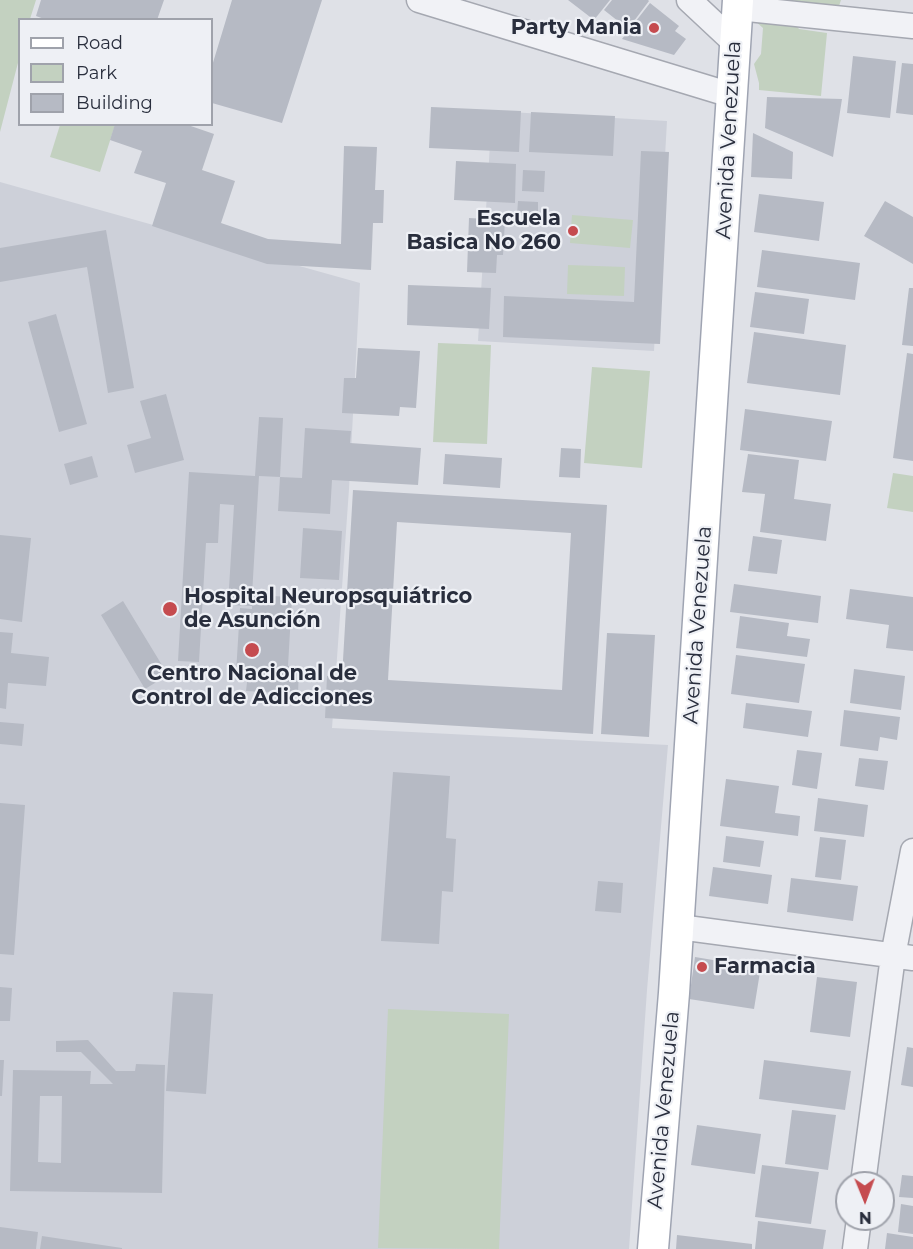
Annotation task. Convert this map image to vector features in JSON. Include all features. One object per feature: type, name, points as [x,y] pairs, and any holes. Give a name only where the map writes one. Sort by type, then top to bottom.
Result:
[{"type":"main road","name":"Avenida Venezuela","points":[[653,1249],[679,927],[738,4]]},
{"type":"street","points":[[419,0],[731,95]]},
{"type":"street","points":[[689,0],[735,43]]},
{"type":"street","points":[[738,4],[913,26]]},
{"type":"street","points":[[865,1171],[903,957],[913,850]]},
{"type":"street","points":[[679,927],[903,957]]},
{"type":"street","points":[[855,1249],[857,1231]]},
{"type":"shaded area","name":"Escuela Basica No 260","points":[[492,111],[667,121],[654,351],[478,341]]},
{"type":"shaded area","name":"Hospital Neuropsquiátrico de Asunción","points":[[0,182],[360,283],[349,489],[332,728],[668,745],[647,990],[629,1249],[0,1249]]},
{"type":"green space","points":[[0,0],[36,0],[30,18],[18,18],[18,63],[0,132]]},
{"type":"green space","points":[[742,0],[841,0],[839,6],[795,24],[799,29],[827,33],[821,96],[759,90],[754,64],[761,54],[763,28],[753,19]]},
{"type":"green space","points":[[60,126],[115,126],[100,172],[50,157]]},
{"type":"green space","points":[[572,215],[633,220],[630,248],[570,243]]},
{"type":"green space","points":[[568,265],[625,267],[624,296],[567,294]]},
{"type":"green space","points":[[438,343],[491,345],[487,444],[433,442]]},
{"type":"green space","points":[[592,367],[650,371],[642,468],[584,463]]},
{"type":"green space","points":[[893,473],[913,476],[913,512],[887,508]]},
{"type":"green space","points":[[388,1009],[509,1014],[499,1249],[378,1248]]},
{"type":"building","points":[[41,0],[164,0],[158,18],[42,18],[36,16]]},
{"type":"building","points":[[232,0],[322,0],[282,123],[213,103],[213,63]]},
{"type":"building","points":[[568,0],[610,0],[594,20]]},
{"type":"building","points":[[612,0],[649,1],[628,29],[604,10]]},
{"type":"building","name":"Party Mania","points":[[650,3],[679,26],[675,31],[686,39],[674,55],[622,39]]},
{"type":"building","points":[[853,56],[896,61],[890,118],[847,113]]},
{"type":"building","points":[[902,63],[913,64],[913,115],[896,113]]},
{"type":"building","points":[[767,97],[842,99],[833,157],[765,128]]},
{"type":"building","points":[[431,107],[521,111],[519,152],[429,148]]},
{"type":"building","points":[[531,112],[615,116],[613,156],[529,152]]},
{"type":"building","points":[[114,126],[191,126],[214,134],[202,170],[235,181],[221,223],[268,239],[341,244],[344,146],[377,147],[375,190],[384,190],[383,223],[373,223],[371,270],[267,264],[152,226],[166,183],[134,173],[142,151],[110,140]]},
{"type":"building","points":[[753,133],[793,152],[792,179],[751,177]]},
{"type":"building","points":[[641,151],[669,152],[660,344],[503,337],[504,296],[634,302]]},
{"type":"building","points":[[456,161],[516,164],[515,203],[454,200]]},
{"type":"building","points":[[523,170],[545,171],[544,192],[522,191]]},
{"type":"building","points":[[759,194],[824,202],[819,241],[754,232]]},
{"type":"building","points":[[518,201],[538,202],[538,217],[517,215]]},
{"type":"building","points":[[885,201],[913,217],[913,264],[864,236]]},
{"type":"building","points":[[469,218],[505,220],[503,255],[497,255],[496,273],[467,272]]},
{"type":"building","points":[[106,230],[134,388],[108,393],[87,267],[0,282],[0,248]]},
{"type":"building","points":[[762,250],[860,263],[855,300],[757,287]]},
{"type":"building","points":[[408,285],[491,288],[489,329],[407,325]]},
{"type":"building","points":[[909,288],[913,288],[913,346],[902,345]]},
{"type":"building","points":[[755,292],[809,299],[804,334],[750,327]]},
{"type":"building","points":[[56,314],[87,424],[59,432],[28,322]]},
{"type":"building","points":[[754,332],[846,345],[840,395],[747,383]]},
{"type":"building","points":[[358,348],[420,351],[416,408],[400,407],[399,416],[342,413],[344,378],[356,378]]},
{"type":"building","points":[[907,353],[913,354],[913,461],[893,458]]},
{"type":"building","points":[[166,394],[184,460],[135,473],[127,445],[151,438],[140,401]]},
{"type":"building","points":[[745,409],[832,421],[826,461],[740,450]]},
{"type":"building","points":[[259,417],[283,418],[280,477],[259,476],[252,595],[292,597],[288,666],[299,666],[298,694],[246,691],[248,674],[236,673],[240,608],[252,609],[252,606],[228,605],[234,505],[220,504],[218,543],[206,543],[199,662],[178,661],[189,472],[255,476]]},
{"type":"building","points":[[305,428],[351,431],[350,443],[421,448],[418,485],[332,480],[330,514],[278,511],[280,477],[302,478]]},
{"type":"building","points":[[561,448],[581,449],[580,478],[559,477]]},
{"type":"building","points":[[445,454],[502,458],[500,488],[443,484]]},
{"type":"building","points":[[748,454],[799,460],[794,499],[831,504],[826,541],[760,532],[765,494],[742,492]]},
{"type":"building","points":[[92,456],[98,477],[70,485],[64,464]]},
{"type":"building","points":[[353,490],[607,505],[593,734],[325,718],[327,676],[342,677]],"holes":[[[397,522],[571,533],[562,690],[388,680]]]},
{"type":"building","points":[[303,528],[342,531],[339,580],[300,578]]},
{"type":"building","points":[[0,535],[31,538],[22,622],[0,619]]},
{"type":"building","points":[[753,536],[782,540],[777,574],[748,571]]},
{"type":"building","points":[[734,584],[821,596],[818,623],[730,612]]},
{"type":"building","points":[[850,589],[913,597],[913,651],[886,648],[889,625],[846,619]]},
{"type":"building","points":[[123,601],[168,675],[145,689],[101,615]]},
{"type":"building","points":[[740,616],[789,623],[787,636],[810,639],[807,657],[736,648]]},
{"type":"building","points":[[0,632],[13,633],[11,653],[49,657],[46,686],[8,683],[6,709],[0,708]]},
{"type":"building","points":[[607,633],[655,635],[649,737],[601,734]]},
{"type":"building","points":[[736,655],[805,664],[799,703],[731,694]]},
{"type":"building","points":[[854,669],[905,676],[901,710],[850,703]]},
{"type":"building","points":[[746,703],[812,711],[808,737],[743,728]]},
{"type":"building","points":[[844,710],[900,717],[897,740],[880,737],[878,751],[840,746]]},
{"type":"building","points":[[0,722],[24,724],[22,746],[0,744]]},
{"type":"building","points":[[797,750],[822,753],[817,789],[792,785]]},
{"type":"building","points":[[859,758],[888,761],[884,790],[855,786]]},
{"type":"building","points":[[393,772],[450,776],[446,838],[456,839],[453,892],[442,891],[439,944],[381,941]]},
{"type":"building","points":[[726,779],[779,786],[775,813],[800,816],[798,836],[720,826]]},
{"type":"building","points":[[818,798],[868,805],[864,837],[814,831]]},
{"type":"building","points":[[0,803],[25,805],[14,955],[0,954]]},
{"type":"building","points":[[726,836],[764,841],[760,867],[723,862]]},
{"type":"building","points":[[820,837],[846,840],[841,880],[815,877]]},
{"type":"building","points":[[713,867],[772,875],[768,904],[709,896]]},
{"type":"building","points":[[791,878],[858,886],[853,921],[787,912]]},
{"type":"building","points":[[598,881],[623,883],[621,913],[595,911]]},
{"type":"building","points":[[695,957],[737,964],[736,968],[760,972],[754,1009],[689,999]]},
{"type":"building","points":[[817,977],[857,982],[850,1037],[810,1032]]},
{"type":"building","points":[[0,987],[12,988],[10,1021],[0,1021]]},
{"type":"building","points":[[173,992],[213,994],[206,1094],[166,1091]]},
{"type":"building","points":[[88,1040],[116,1071],[135,1071],[136,1064],[165,1065],[162,1193],[10,1191],[13,1070],[91,1071],[90,1084],[113,1084],[81,1052],[56,1052],[56,1041]],"holes":[[[40,1096],[62,1096],[61,1163],[38,1162]]]},
{"type":"building","points":[[907,1047],[913,1048],[913,1087],[901,1085]]},
{"type":"building","points":[[0,1060],[4,1060],[2,1096],[0,1096]]},
{"type":"building","points":[[764,1060],[851,1071],[845,1110],[759,1099]]},
{"type":"building","points":[[792,1110],[836,1115],[828,1170],[785,1164]]},
{"type":"building","points":[[697,1125],[761,1134],[755,1174],[691,1165]]},
{"type":"building","points":[[762,1165],[819,1172],[811,1224],[755,1217]]},
{"type":"building","points":[[902,1175],[913,1176],[913,1198],[899,1197]]},
{"type":"building","points":[[901,1204],[913,1206],[913,1234],[898,1232]]},
{"type":"building","points":[[758,1221],[826,1230],[823,1249],[755,1249]]},
{"type":"building","points":[[0,1227],[38,1232],[36,1249],[0,1249]]},
{"type":"building","points":[[887,1233],[913,1237],[913,1249],[885,1249]]},
{"type":"building","points":[[677,1235],[752,1244],[752,1249],[676,1249]]},
{"type":"building","points":[[42,1236],[122,1248],[122,1249],[40,1249]]},
{"type":"place","name":"Party Mania","points":[[654,28]]},
{"type":"place","name":"Escuela Basica No 260","points":[[573,231]]},
{"type":"place","name":"Hospital Neuropsquiátrico de Asunción","points":[[170,609]]},
{"type":"place","name":"Centro Nacional de Control de Adicciones","points":[[252,650]]},
{"type":"place","name":"Farmacia","points":[[702,967]]}]
